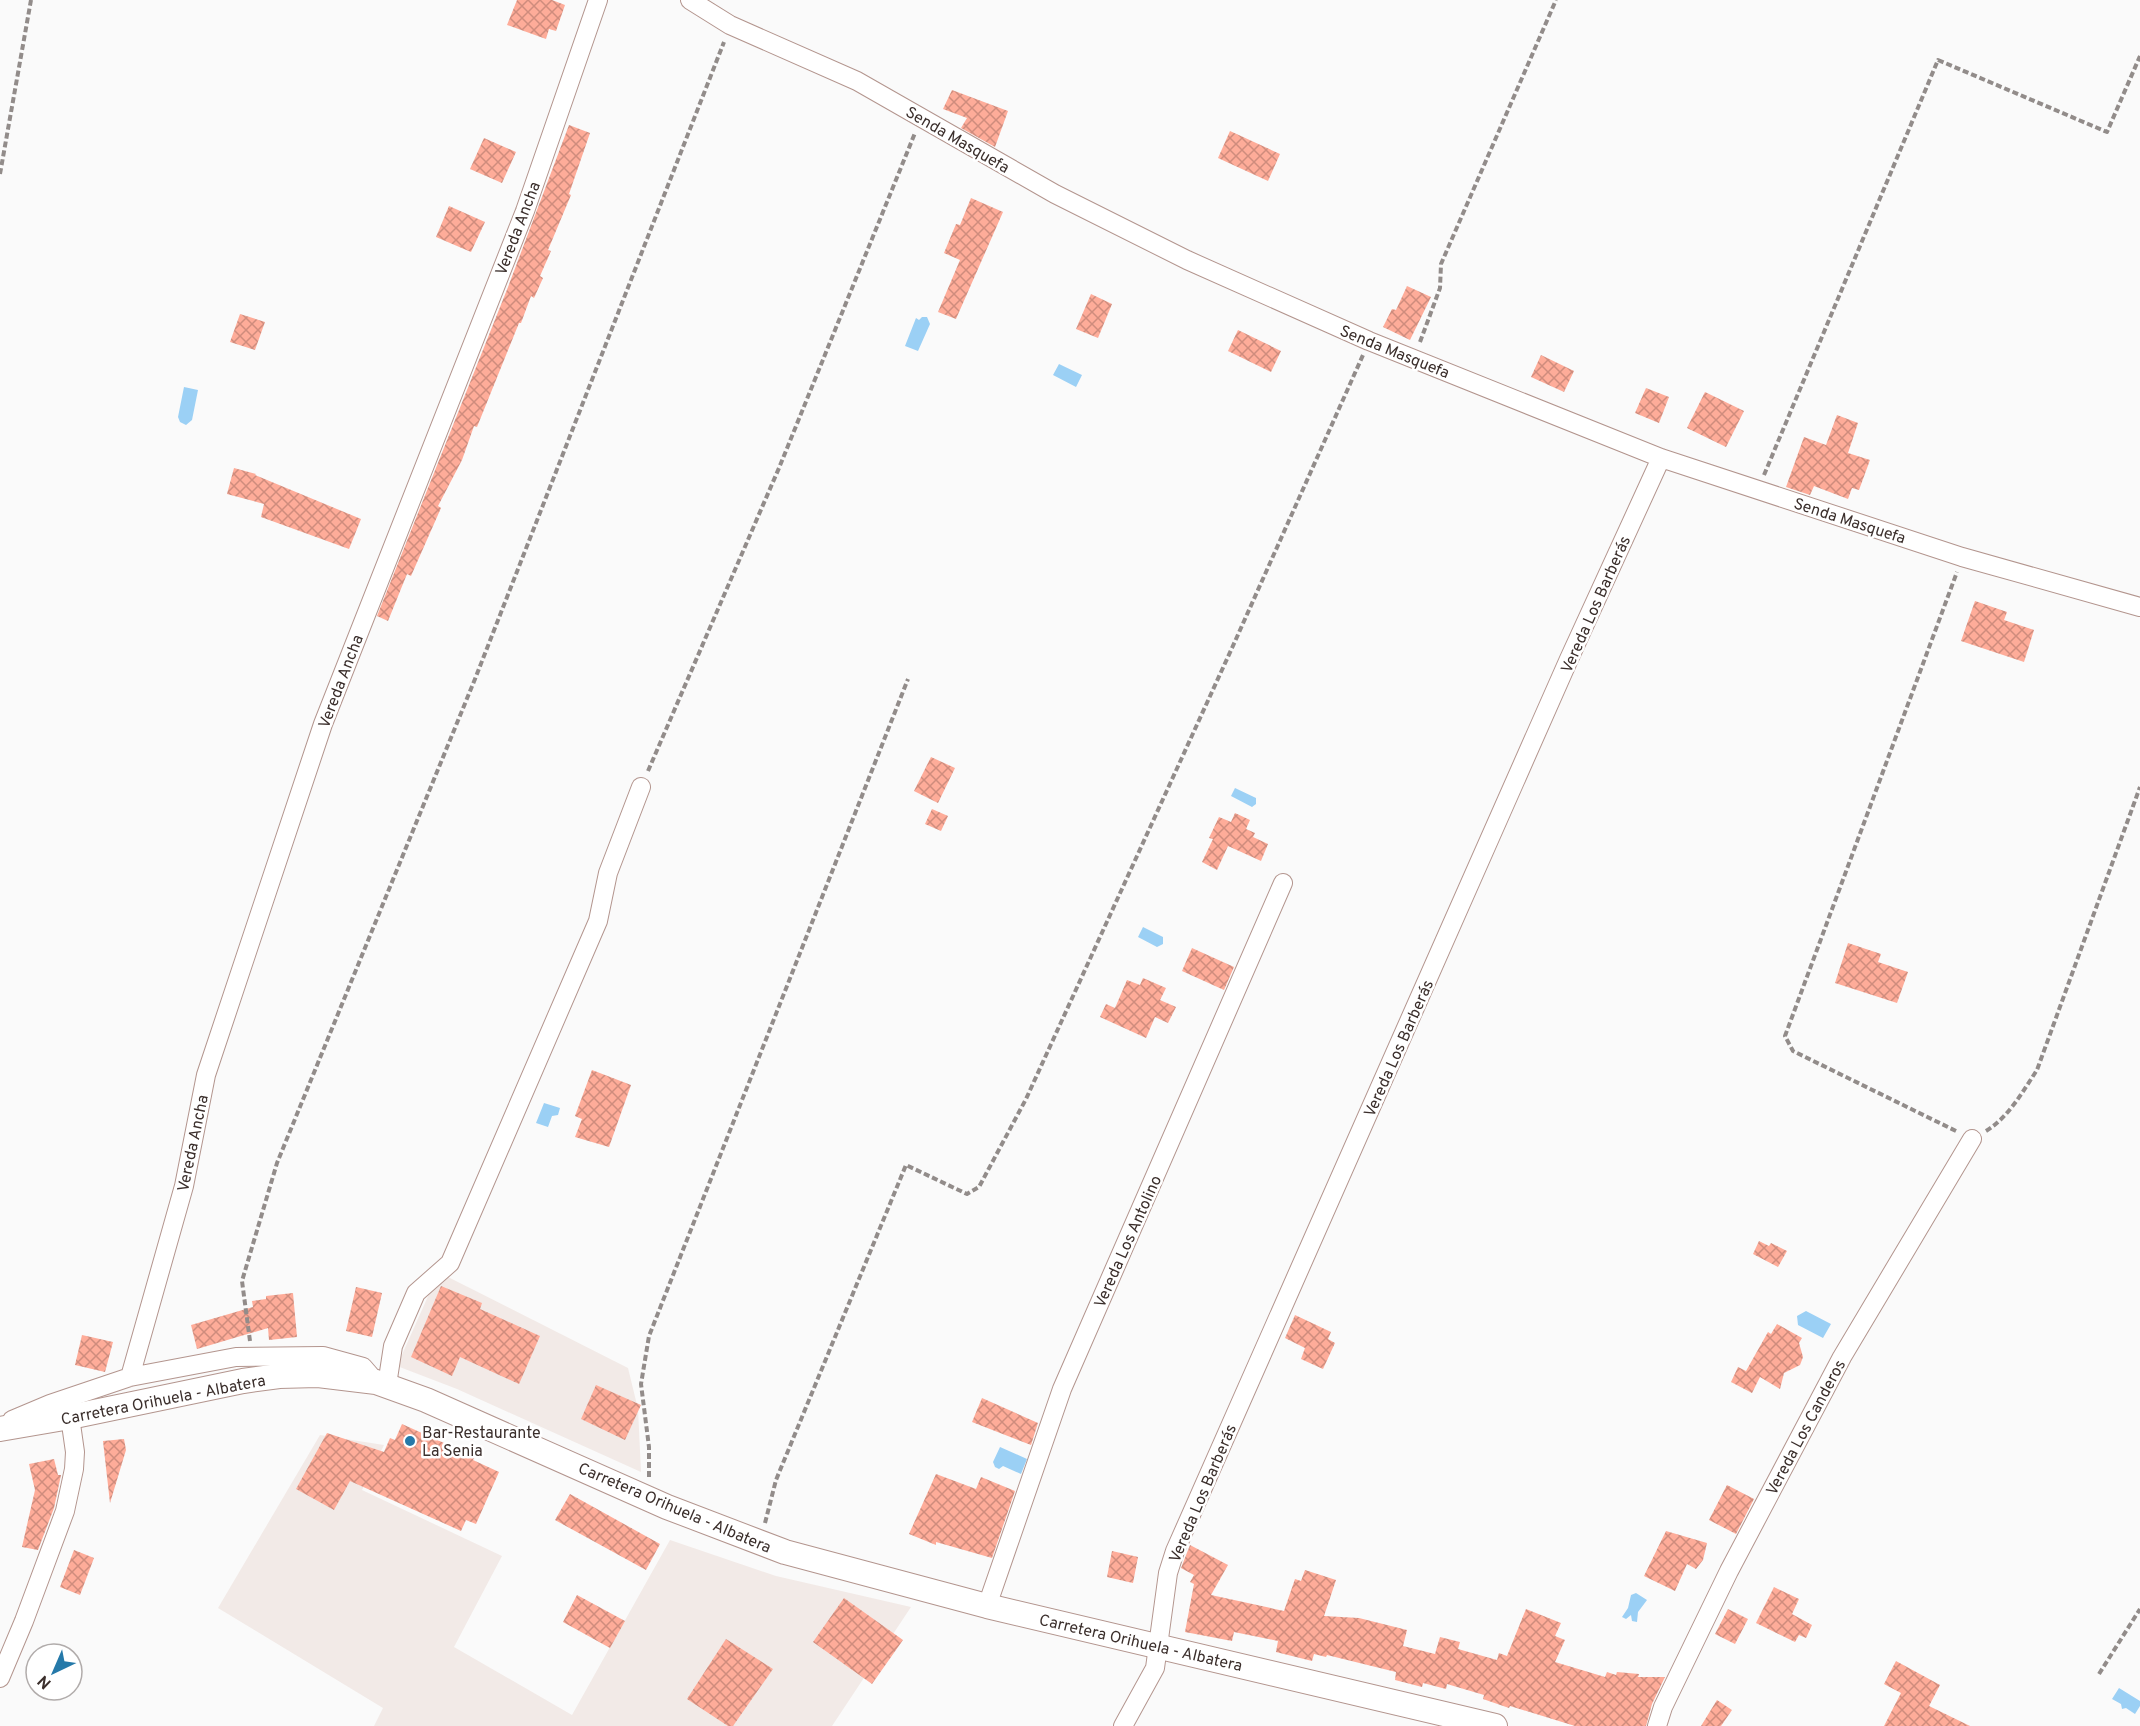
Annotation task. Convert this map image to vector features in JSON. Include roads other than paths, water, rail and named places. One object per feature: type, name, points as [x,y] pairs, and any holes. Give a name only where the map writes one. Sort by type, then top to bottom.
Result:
[{"type":"main road","name":"Carretera Orihuela - Albatera","points":[[0,1427],[70,1417],[243,1381],[279,1376],[318,1375],[382,1384],[447,1409],[649,1499],[759,1544],[987,1606],[1495,1726]]},
{"type":"street","name":"Vereda Ancha","points":[[130,1377],[184,1186],[206,1075],[323,724],[525,211],[598,0]]},
{"type":"street","name":"Senda Masquefa","points":[[690,0],[730,25],[857,81],[1055,194],[1187,260],[1369,341],[1661,458],[1962,557],[2140,608]]},
{"type":"street","name":"Vereda Los Barberás","points":[[1123,1726],[1155,1668],[1168,1573],[1175,1551],[1569,659],[1661,458]]},
{"type":"street","points":[[0,1427],[50,1404],[130,1377],[236,1357],[323,1356],[363,1367],[382,1384],[393,1346],[416,1293],[450,1263],[598,921],[608,873],[641,786]]},
{"type":"street","name":"Vereda Los Antolino","points":[[987,1606],[1062,1389],[1283,883]]},
{"type":"street","name":"Vereda Los Canderos","points":[[1657,1726],[1663,1707],[1729,1571],[1842,1357],[1972,1139]]},
{"type":"street","points":[[0,1678],[65,1511],[75,1452],[70,1417]]},
{"type":"water","points":[[927,317],[930,324],[918,351],[905,346],[916,318],[919,320]]},
{"type":"water","points":[[1059,364],[1082,375],[1076,387],[1053,375]]},
{"type":"water","points":[[184,387],[198,390],[192,420],[186,425],[180,422],[178,417]]},
{"type":"water","points":[[1235,788],[1256,798],[1256,804],[1252,807],[1231,796]]},
{"type":"water","points":[[1143,927],[1163,937],[1163,944],[1157,947],[1138,937]]},
{"type":"water","points":[[544,1103],[560,1108],[558,1115],[552,1116],[548,1127],[536,1123]]},
{"type":"water","points":[[1806,1311],[1831,1324],[1823,1338],[1798,1325],[1797,1316]]},
{"type":"water","points":[[1000,1447],[1027,1459],[1021,1474],[1003,1466],[999,1469],[995,1467],[993,1462]]},
{"type":"water","points":[[1636,1593],[1647,1600],[1638,1612],[1637,1622],[1632,1621],[1631,1615],[1626,1619],[1622,1617],[1628,1608],[1631,1595]]},
{"type":"water","points":[[2119,1688],[2140,1701],[2135,1714],[2126,1708],[2122,1709],[2121,1704],[2112,1699]]},
{"type":"place","name":"Bar-Restaurante La Senia","points":[[410,1441]]}]
